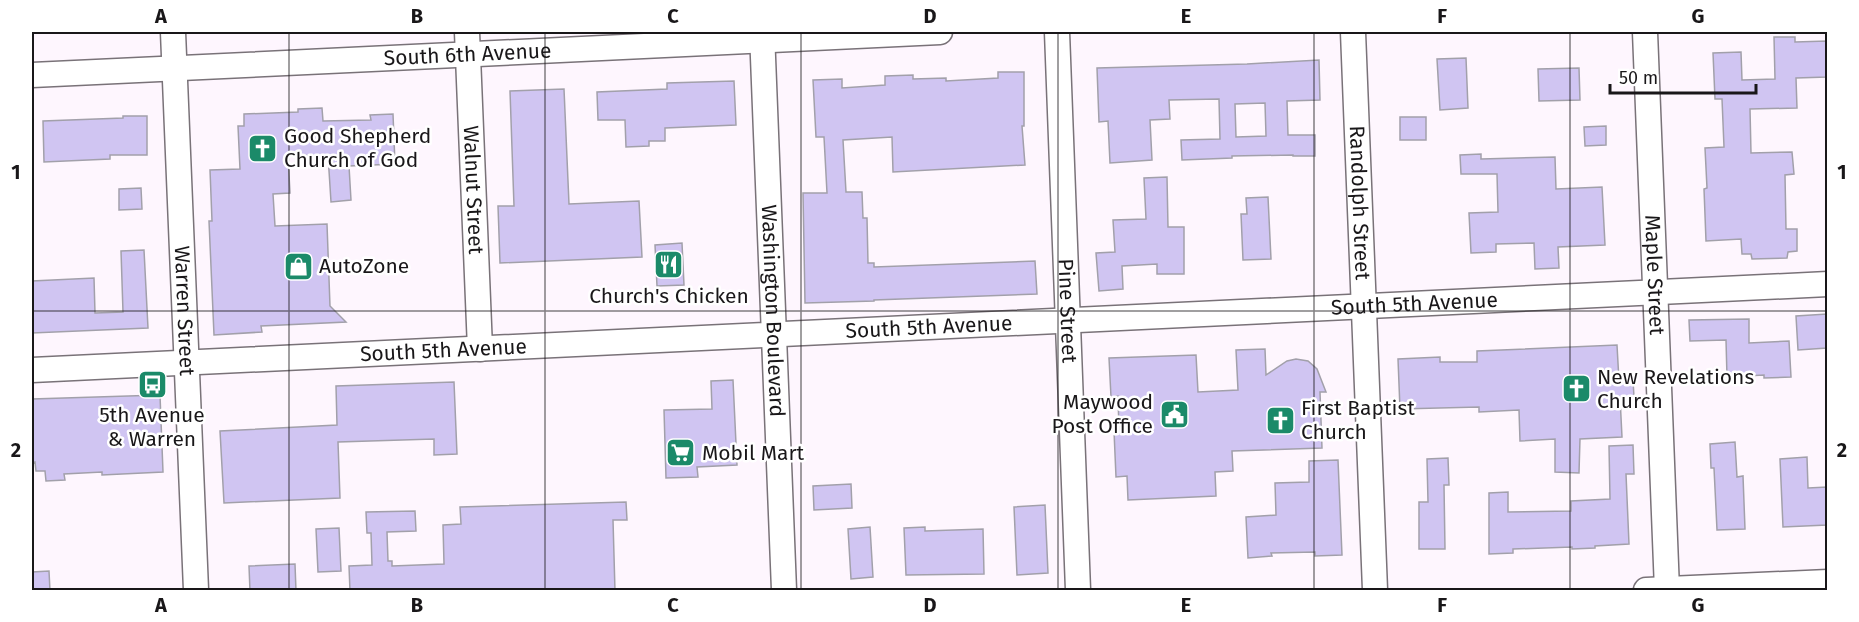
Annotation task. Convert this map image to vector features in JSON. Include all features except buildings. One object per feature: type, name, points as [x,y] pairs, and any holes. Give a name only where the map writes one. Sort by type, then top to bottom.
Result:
[{"type":"street","name":"Warren Street","points":[[173,32],[196,591]]},
{"type":"street","name":"South 6th Avenue","points":[[32,75],[175,68],[467,43],[940,32]]},
{"type":"street","name":"Pine Street","points":[[1057,32],[1078,591]]},
{"type":"street","name":"Randolph Street","points":[[1353,32],[1376,591]]},
{"type":"street","name":"Maple Street","points":[[1645,32],[1655,292],[1660,590]]},
{"type":"street","name":"Washington Boulevard","points":[[763,36],[784,591]]},
{"type":"street","name":"Walnut Street","points":[[467,43],[480,349]]},
{"type":"street","name":"South 5th Avenue","points":[[32,370],[1827,284]]},
{"type":"street","points":[[1660,590],[1827,582]]},
{"type":"place","name":"Good Shepherd Church of God","points":[[263,148]]},
{"type":"place","name":"Church's Chicken","points":[[669,265]]},
{"type":"place","name":"AutoZone","points":[[298,266]]},
{"type":"place","name":"5th Avenue & Warren","points":[[152,384]]},
{"type":"place","name":"New Revelations Church","points":[[1576,389]]},
{"type":"place","name":"Maywood Post Office","points":[[1174,414]]},
{"type":"place","name":"First Baptist Church","points":[[1280,420]]},
{"type":"place","name":"Mobil Mart","points":[[681,453]]}]
